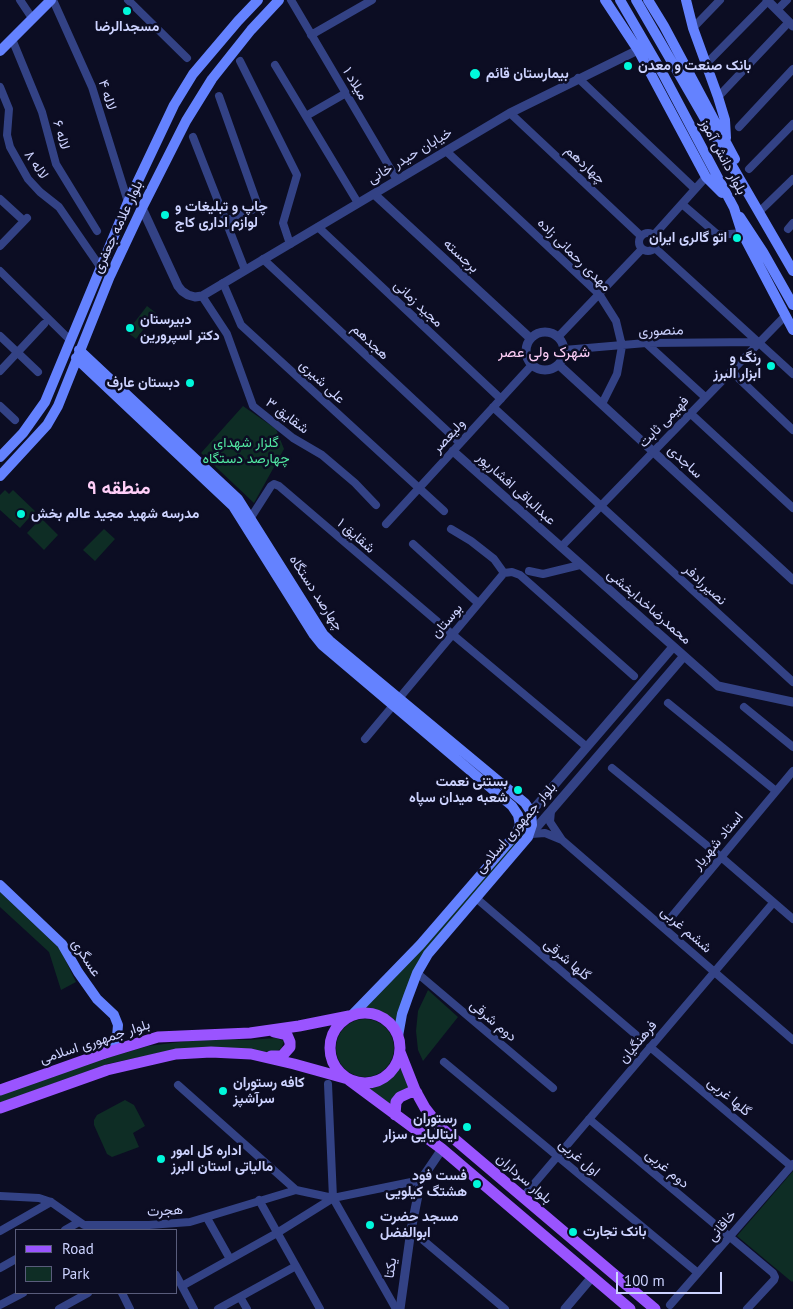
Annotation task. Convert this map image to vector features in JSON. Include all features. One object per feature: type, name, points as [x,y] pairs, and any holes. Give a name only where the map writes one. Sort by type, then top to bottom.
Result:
[{"type":"main road","points":[[0,51],[52,0]]},
{"type":"main road","name":"بلوار علامه جعفری","points":[[0,457],[37,415],[50,392],[128,202],[172,110],[194,74],[232,27],[258,0]]},
{"type":"main road","name":"بلوار علامه جعفری","points":[[0,476],[47,425],[58,406],[77,354],[110,276],[186,121],[212,80],[251,30],[279,0]]},
{"type":"main road","points":[[605,0],[638,50],[706,176],[732,204],[764,252],[793,305]]},
{"type":"main road","name":"بلوار دانش آموز","points":[[620,0],[663,74],[732,204],[742,233],[793,330]]},
{"type":"main road","name":"بلوار دانش آموز","points":[[636,0],[793,271]]},
{"type":"main road","points":[[648,0],[727,141],[744,179],[745,188]]},
{"type":"main road","points":[[686,0],[692,28],[725,120],[727,141]]},
{"type":"main road","points":[[185,87],[184,96],[188,101],[194,102],[200,98]]},
{"type":"main road","points":[[172,110],[182,110],[186,121]]},
{"type":"main road","name":"چهارصد دستگاه","points":[[77,354],[236,502],[323,634],[512,806],[518,815],[520,825]]},
{"type":"main road","name":"چهارصد دستگاه","points":[[396,701],[525,804],[531,812]]},
{"type":"main road","points":[[529,836],[532,825],[531,812]]},
{"type":"main road","name":"بلوار جمهوری اسلامی","points":[[0,1090],[102,1054],[158,1037],[263,1032],[350,1016],[420,945],[516,834],[520,825]]},
{"type":"main road","name":"بلوار جمهوری اسلامی","points":[[398,1036],[402,1014],[417,973],[428,954],[529,836]]},
{"type":"main road","name":"عسگری","points":[[0,885],[62,944],[78,972],[97,999],[114,1015],[118,1024],[117,1037],[111,1047],[102,1054]]},
{"type":"main road","points":[[262,1056],[348,1080],[359,1083],[378,1081],[393,1070],[400,1052],[398,1036],[394,1027],[379,1016],[361,1013],[350,1016],[341,1022],[335,1029],[329,1047],[330,1057],[334,1066],[348,1080],[442,1149],[630,1309]]},
{"type":"main road","points":[[0,1108],[107,1070],[176,1054],[211,1052],[282,1056],[288,1052],[290,1042],[288,1036],[279,1032],[263,1032]]},
{"type":"main road","name":"بلوار سرداران","points":[[400,1052],[417,1094],[439,1126],[654,1309]]},
{"type":"main road","points":[[395,1114],[396,1102],[400,1097],[411,1092],[417,1094]]},
{"type":"street","points":[[20,0],[32,18]]},
{"type":"street","name":"لاله ۴","points":[[52,0],[92,87],[128,202]]},
{"type":"street","points":[[128,0],[187,58]]},
{"type":"street","name":"میلاد ۱","points":[[291,0],[397,180]]},
{"type":"street","points":[[311,35],[372,0]]},
{"type":"street","points":[[692,28],[720,0]]},
{"type":"street","points":[[777,10],[787,0]]},
{"type":"street","points":[[705,65],[767,1],[791,24],[718,97]]},
{"type":"street","name":"لاله ۶","points":[[12,39],[42,112],[56,164],[97,231]]},
{"type":"street","name":"خیابان حیدر خانی","points":[[202,296],[510,113],[638,50]]},
{"type":"street","points":[[240,61],[297,175],[283,223],[290,244]]},
{"type":"street","points":[[275,65],[358,203]]},
{"type":"street","points":[[739,127],[793,69]]},
{"type":"street","points":[[578,78],[695,189]]},
{"type":"street","name":"لاله ۸","points":[[0,87],[9,109],[8,135],[10,148],[28,179],[40,192],[59,207],[100,268]]},
{"type":"street","points":[[306,116],[346,93]]},
{"type":"street","points":[[219,96],[257,203],[254,209],[226,221]]},
{"type":"street","name":"چهاردهم","points":[[510,113],[642,236]]},
{"type":"street","points":[[749,169],[793,124]]},
{"type":"street","points":[[193,137],[245,270]]},
{"type":"street","name":"مهدی رحمانی زاده","points":[[446,151],[599,294],[616,321],[622,346],[616,374],[602,404]]},
{"type":"street","points":[[654,236],[706,176]]},
{"type":"street","points":[[759,212],[793,179]]},
{"type":"street","name":"برجسته","points":[[374,194],[530,338]]},
{"type":"street","points":[[0,199],[25,220],[0,246]]},
{"type":"street","points":[[682,204],[718,235],[742,233]]},
{"type":"street","points":[[142,208],[182,291],[195,297],[202,296]]},
{"type":"street","name":"مجید زمانی","points":[[318,227],[500,399]]},
{"type":"street","points":[[647,233],[654,236],[657,241],[655,248],[649,251],[642,248],[639,242],[642,236],[647,233]]},
{"type":"street","points":[[558,337],[642,248]]},
{"type":"street","points":[[655,248],[793,374]]},
{"type":"street","name":"هجدهم","points":[[264,259],[460,443]]},
{"type":"street","points":[[0,271],[70,340]]},
{"type":"street","name":"علی شیری","points":[[223,283],[241,325],[444,511]]},
{"type":"street","name":"شقایق ۳","points":[[202,296],[228,334],[253,406],[293,438],[322,455],[355,482],[376,505]]},
{"type":"street","name":"فهیمی ثابت","points":[[561,547],[786,315]]},
{"type":"street","points":[[0,371],[44,324]]},
{"type":"street","points":[[547,332],[558,337],[564,350],[559,364],[554,368],[542,371],[531,366],[525,349],[530,338],[535,334],[547,332]]},
{"type":"street","points":[[0,336],[38,372]]},
{"type":"street","name":"منصوری","points":[[564,350],[646,343],[759,342]]},
{"type":"street","points":[[646,343],[705,397]]},
{"type":"street","name":"ساجدی","points":[[559,364],[793,580]]},
{"type":"street","name":"ولیعصر","points":[[386,524],[531,366]]},
{"type":"street","points":[[731,371],[793,430]]},
{"type":"street","points":[[0,406],[15,420]]},
{"type":"street","name":"نصیررادفر","points":[[493,407],[793,682]]},
{"type":"street","points":[[690,413],[793,508]]},
{"type":"street","name":"عبدالباقی افشارپور","points":[[453,451],[561,547]]},
{"type":"street","name":"شقایق ۱","points":[[248,521],[271,486],[274,484],[279,486],[452,634]]},
{"type":"street","points":[[451,530],[471,541],[494,559],[504,573],[512,572],[520,575],[634,676]]},
{"type":"street","points":[[413,544],[478,603]]},
{"type":"street","name":"محمدرضاخدابخشی","points":[[561,547],[718,686],[793,702]]},
{"type":"street","points":[[529,571],[543,574],[580,565]]},
{"type":"street","name":"بوستان","points":[[365,740],[504,573]]},
{"type":"street","points":[[452,634],[587,748]]},
{"type":"street","name":"بلوار جمهوری اسلامی","points":[[531,812],[674,647]]},
{"type":"street","name":"بلوار جمهوری اسلامی","points":[[529,836],[684,656]]},
{"type":"street","points":[[668,703],[776,791]]},
{"type":"street","points":[[744,707],[793,747]]},
{"type":"street","points":[[612,768],[793,919]]},
{"type":"street","name":"استاد شهریار","points":[[663,927],[793,771]]},
{"type":"street","points":[[550,811],[550,822],[562,840]]},
{"type":"street","points":[[529,836],[545,832],[562,840]]},
{"type":"street","name":"ششم غربی","points":[[562,840],[793,1040]]},
{"type":"street","name":"گلها شرقی","points":[[476,898],[642,1040]]},
{"type":"street","name":"فرهنگیان","points":[[522,1198],[773,903]]},
{"type":"street","name":"دوم شرقی","points":[[417,973],[553,1088]]},
{"type":"street","name":"گلها غربی","points":[[650,1047],[792,1165]]},
{"type":"street","name":"اول غربی","points":[[444,1062],[698,1273]]},
{"type":"street","points":[[328,1084],[333,1198],[398,1309]]},
{"type":"street","points":[[178,1085],[296,1190]]},
{"type":"street","name":"دوم غربی","points":[[589,1119],[773,1273],[775,1277],[747,1309]]},
{"type":"street","name":"یکتا","points":[[398,1309],[421,1180],[442,1149]]},
{"type":"street","name":"خاقانی","points":[[670,1306],[792,1165]]},
{"type":"street","points":[[182,1286],[278,1232],[333,1198],[421,1180]]},
{"type":"street","name":"هجرت","points":[[83,1226],[150,1228],[190,1222],[296,1190],[333,1198]]},
{"type":"street","points":[[0,1196],[39,1198],[51,1202],[83,1226]]},
{"type":"street","points":[[259,1200],[320,1309]]},
{"type":"street","points":[[0,1231],[51,1202]]},
{"type":"street","points":[[207,1218],[230,1259]]},
{"type":"street","points":[[70,1229],[83,1226]]},
{"type":"street","points":[[411,1230],[505,1309]]},
{"type":"street","points":[[0,1268],[15,1260]]},
{"type":"street","points":[[218,1309],[296,1266]]},
{"type":"street","points":[[565,1309],[592,1277]]},
{"type":"street","points":[[178,1279],[194,1309]]},
{"type":"street","points":[[0,1305],[21,1294]]},
{"type":"street","points":[[59,1309],[86,1294]]},
{"type":"street","points":[[122,1294],[128,1308]]},
{"type":"street","points":[[240,1296],[247,1309]]},
{"type":"green space","points":[[147,306],[156,313],[136,339],[127,332]]},
{"type":"green space","name":"گلزار شهدای چهارصد دستگاه","points":[[243,406],[276,429],[284,449],[254,503],[201,453]]},
{"type":"green space","points":[[5,490],[9,494],[13,490],[35,511],[20,528],[0,510],[0,495]]},
{"type":"green space","points":[[41,518],[58,535],[44,550],[27,533]]},
{"type":"green space","points":[[104,529],[115,539],[95,561],[83,550]]},
{"type":"green space","points":[[529,828],[526,837],[426,952],[397,1027],[390,1019],[376,1011],[360,1011],[521,832]]},
{"type":"green space","points":[[0,892],[60,949],[76,982],[61,990],[49,952],[0,907]]},
{"type":"green space","points":[[428,990],[458,1017],[423,1061],[418,1050],[416,1031],[418,1011]]},
{"type":"green space","points":[[359,1019],[371,1019],[386,1027],[394,1042],[394,1054],[386,1069],[371,1077],[359,1077],[344,1069],[336,1054],[336,1042],[344,1027]]},
{"type":"green space","points":[[212,1038],[248,1040],[276,1038],[284,1041],[281,1049],[273,1052],[177,1049],[107,1064],[0,1103],[0,1094],[84,1065],[148,1046]]},
{"type":"green space","points":[[401,1060],[413,1090],[393,1110],[368,1087],[381,1084],[390,1078]]},
{"type":"green space","points":[[125,1100],[134,1105],[145,1126],[133,1133],[139,1147],[112,1157],[107,1154],[94,1125],[94,1120],[97,1115]]},
{"type":"green space","points":[[793,1171],[793,1281],[792,1282],[737,1236]]},
{"type":"place","name":"مسجدالرضا","points":[[127,11]]},
{"type":"place","name":"بانک صنعت و معدن","points":[[628,66]]},
{"type":"place","name":"بیمارستان قائم","points":[[475,74]]},
{"type":"place","name":"چاپ و تبلیغات و لوازم اداری کاج","points":[[165,215]]},
{"type":"place","name":"اتو گالری ایران","points":[[737,238]]},
{"type":"place","name":"دبیرستان دکتر اسپرورین","points":[[130,328]]},
{"type":"place","name":"رنگ و ابزار البرز","points":[[771,366]]},
{"type":"place","name":"دبستان عارف","points":[[190,383]]},
{"type":"place","name":"مدرسه شهید مجید عالم بخش","points":[[21,514]]},
{"type":"place","name":"بستنی نعمت شعبه میدان سپاه","points":[[518,790]]},
{"type":"place","name":"کافه رستوران سرآشپز","points":[[223,1091]]},
{"type":"place","name":"رستوران ایتالیایی سزار","points":[[467,1127]]},
{"type":"place","name":"اداره کل امور مالیاتی استان البرز","points":[[161,1159]]},
{"type":"place","name":"فست فود هشتگ کیلویی","points":[[477,1184]]},
{"type":"place","name":"مسجد حضرت ابوالفضل","points":[[370,1225]]},
{"type":"place","name":"بانک تجارت","points":[[573,1232]]},
{"type":"district","name":"شهرک ولی عصر","points":[[544,353]]},
{"type":"district","name":"منطقه ۹","points":[[119,489]]}]
